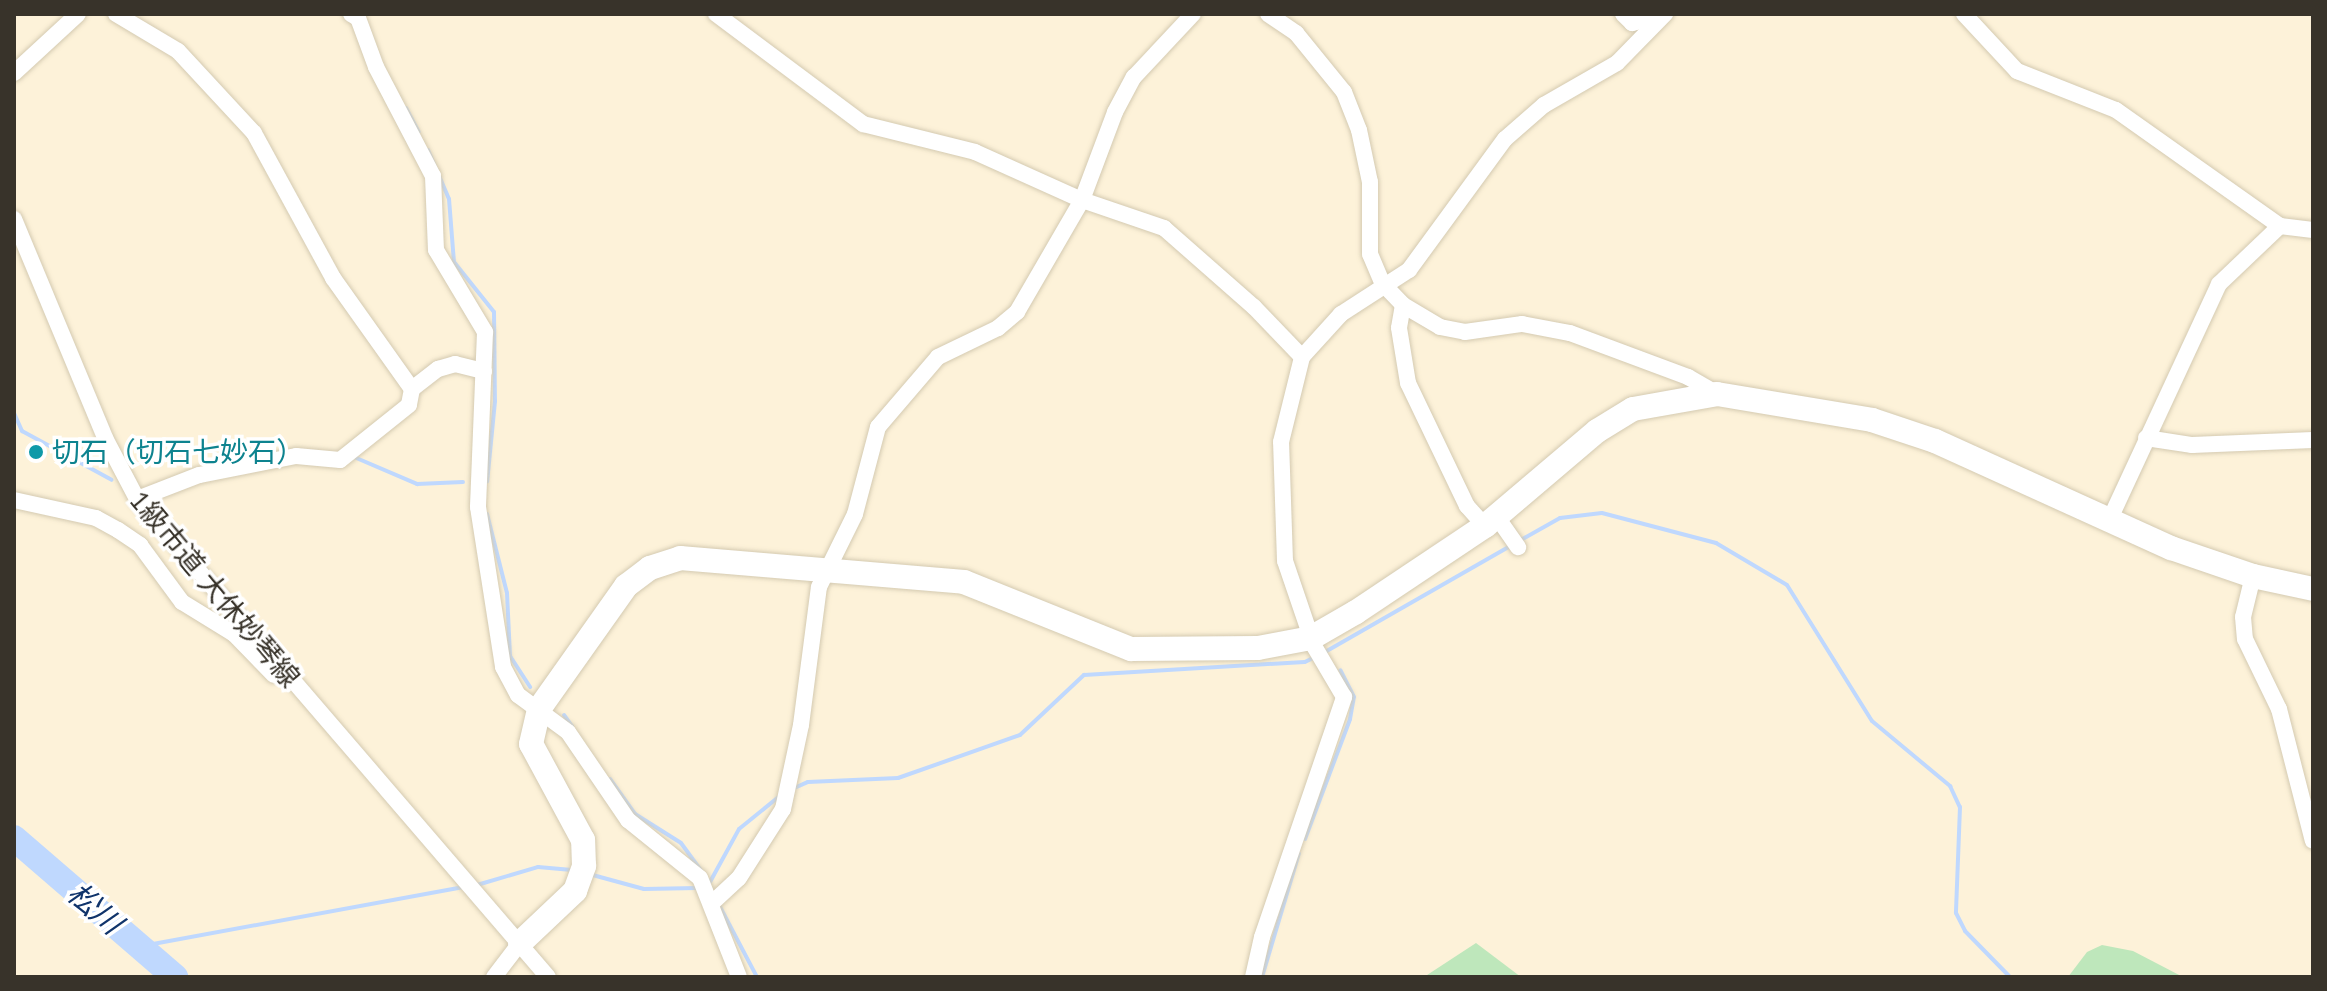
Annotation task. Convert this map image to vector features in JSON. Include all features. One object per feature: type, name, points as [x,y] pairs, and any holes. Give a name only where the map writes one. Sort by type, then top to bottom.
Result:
[{"type":"street","points":[[14,73],[78,14]]},
{"type":"street","points":[[116,14],[178,51],[254,133],[320,257],[412,389]]},
{"type":"street","points":[[351,14],[358,18],[376,67],[433,176],[436,250],[478,314],[485,332],[478,507],[503,667],[518,695],[568,732],[628,820],[709,892],[739,977]]},
{"type":"street","points":[[716,14],[863,124],[975,152],[1082,200],[1164,228],[1254,307],[1302,357]]},
{"type":"street","points":[[709,892],[739,878],[786,799],[819,587],[832,568],[855,514],[878,427],[938,357],[998,328],[1017,312],[1082,200],[1115,112],[1134,77],[1193,14]]},
{"type":"street","points":[[1268,14],[1296,33],[1344,92],[1359,130],[1370,182],[1370,254],[1383,284],[1403,305],[1440,327],[1465,332],[1522,324],[1570,333],[1688,377],[1717,394]]},
{"type":"street","points":[[1623,14],[1632,23],[1664,15]]},
{"type":"street","points":[[1964,14],[2017,71],[2116,110],[2280,226],[2311,226]]},
{"type":"street","points":[[1253,977],[1262,937],[1344,697],[1316,648],[1285,561],[1281,442],[1302,357],[1341,314],[1409,270],[1505,139],[1544,105],[1617,63],[1664,15]]},
{"type":"street","name":"1級市道 大休妙琴線","points":[[14,219],[105,438],[137,499],[307,700],[520,943]]},
{"type":"street","points":[[2109,521],[2219,284],[2280,226]]},
{"type":"street","points":[[1403,305],[1399,328],[1408,383],[1467,506],[1496,525],[1518,547]]},
{"type":"street","points":[[137,499],[213,472],[296,456],[340,460],[409,405],[412,389],[438,369],[455,364],[484,371]]},
{"type":"street","points":[[494,977],[582,873],[583,840],[531,744],[539,709],[605,611],[650,568],[695,558],[832,568],[986,587],[1131,649],[1316,648],[1496,525],[1597,431],[1633,409],[1717,394],[1872,420],[1935,441],[2109,521],[2253,576],[2313,589]]},
{"type":"street","points":[[2146,438],[2192,445],[2313,440]]},
{"type":"street","points":[[14,500],[96,518],[140,545],[182,602],[234,634],[291,690],[307,700]]},
{"type":"street","points":[[2253,576],[2243,617],[2245,639],[2279,709],[2313,841]]},
{"type":"street","points":[[520,943],[548,977]]},
{"type":"green space","points":[[1476,943],[1521,977],[1424,977]]},
{"type":"green space","points":[[2102,945],[2133,951],[2183,977],[2068,977],[2087,952]]},
{"type":"waterway","points":[[406,108],[419,132]]},
{"type":"waterway","points":[[428,150],[449,199],[454,262],[494,312],[495,401],[487,482]]},
{"type":"waterway","points":[[14,413],[22,431],[112,480]]},
{"type":"waterway","points":[[354,457],[417,484],[463,482]]},
{"type":"waterway","points":[[1519,541],[1560,518],[1602,513],[1716,543],[1787,585],[1872,721],[1950,786],[1960,807],[1956,913],[1965,931],[2010,977]]},
{"type":"waterway","points":[[487,514],[507,593],[510,656],[530,687]]},
{"type":"waterway","points":[[1325,652],[1512,545]]},
{"type":"waterway","points":[[792,789],[808,782],[898,778],[1020,735],[1084,675],[1305,662],[1317,656]]},
{"type":"waterway","points":[[1305,839],[1350,719],[1354,697],[1340,670]]},
{"type":"waterway","points":[[564,715],[572,726]]},
{"type":"waterway","points":[[610,779],[635,814],[681,843],[705,876]]},
{"type":"waterway","points":[[710,882],[739,829],[781,795]]},
{"type":"waterway","name":"松川","points":[[14,838],[175,977]]},
{"type":"waterway","points":[[1262,977],[1299,853]]},
{"type":"waterway","points":[[477,885],[538,867],[572,870]]},
{"type":"waterway","points":[[589,874],[644,889],[697,888]]},
{"type":"waterway","points":[[142,946],[464,887]]},
{"type":"waterway","points":[[719,905],[757,977]]},
{"type":"place","name":"切石（切石七妙石）","points":[[36,452]]}]
